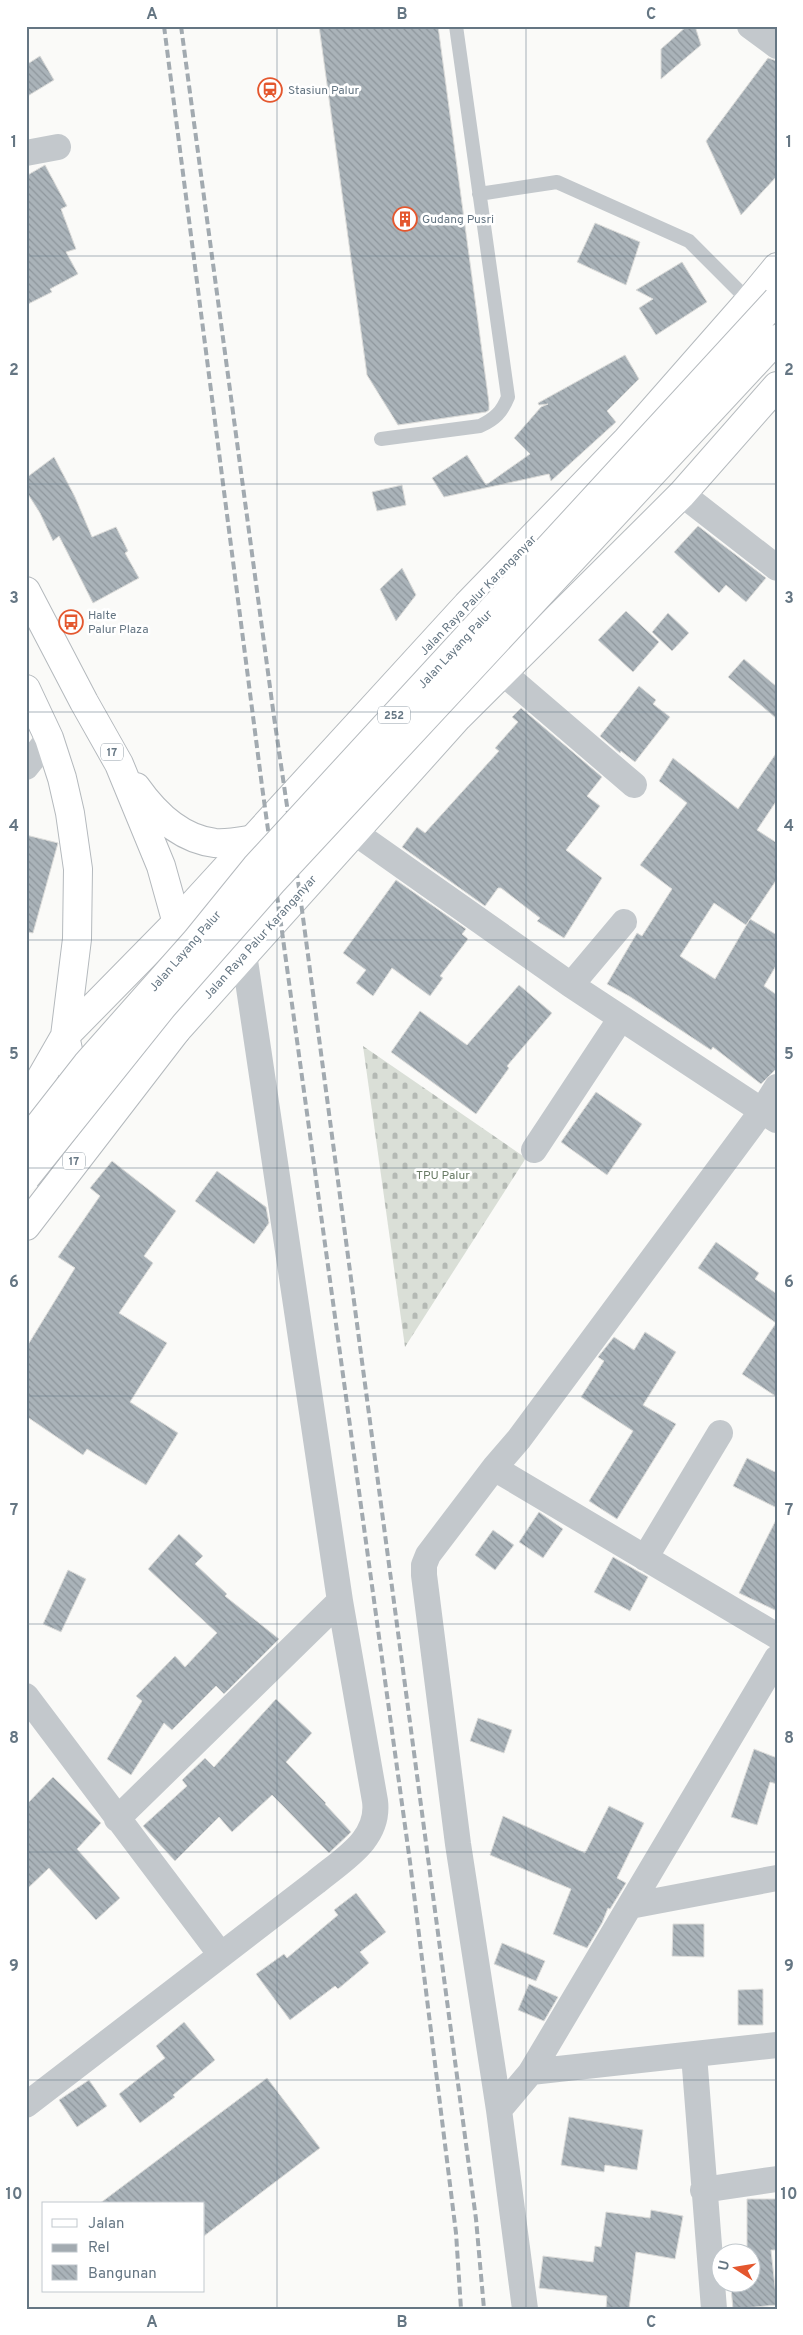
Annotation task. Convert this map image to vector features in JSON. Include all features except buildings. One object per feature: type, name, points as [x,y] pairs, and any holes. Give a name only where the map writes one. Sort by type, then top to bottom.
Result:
[{"type":"main road","name":"Jalan Raya Palur Karanganyar","points":[[65,1036],[177,922],[409,668],[627,440],[750,301],[777,267]]},
{"type":"main road","name":"Jalan Layang Palur","points":[[26,1142],[87,1064],[196,941],[275,847],[777,300]]},
{"type":"main road","name":"Jalan Layang Palur","points":[[26,1177],[164,1006],[272,882],[777,339]]},
{"type":"main road","name":"Jalan Raya Palur Karanganyar","points":[[176,1031],[458,717],[682,494],[777,386]]},
{"type":"main road","name":"17","points":[[26,592],[119,764],[161,866],[190,970],[187,1000],[176,1031],[26,1226]]},
{"type":"main road","points":[[409,668],[410,688],[414,699],[431,716],[445,720],[458,717]]},
{"type":"main road","points":[[26,689],[49,738],[62,778],[70,813],[78,869],[77,939],[65,1036],[71,1068],[80,1082],[104,1095],[124,1098]]},
{"type":"main road","points":[[119,764],[148,804],[179,831],[217,843],[254,839]]},
{"type":"main road","points":[[26,1104],[65,1036]]},
{"type":"main road","points":[[26,1117],[35,1116],[46,1120],[55,1124],[67,1135],[70,1142],[72,1164]]},
{"type":"street","points":[[750,26],[777,46]]},
{"type":"street","points":[[26,153],[58,147]]},
{"type":"street","points":[[682,494],[777,568]]},
{"type":"street","points":[[502,672],[634,785]]},
{"type":"street","points":[[26,767],[49,738]]},
{"type":"street","points":[[354,832],[571,985],[770,1116]]},
{"type":"street","points":[[571,985],[624,922]]},
{"type":"street","points":[[26,2105],[221,1955],[362,1843],[375,1823],[375,1801],[340,1600],[244,954]]},
{"type":"street","points":[[534,1150],[621,1018]]},
{"type":"street","points":[[526,2309],[499,2110],[458,1844],[424,1569],[428,1556],[494,1468],[519,1439],[770,1116],[777,1087]]},
{"type":"street","points":[[645,1558],[720,1433]]},
{"type":"street","points":[[494,1468],[777,1636]]},
{"type":"street","points":[[117,1819],[340,1600]]},
{"type":"street","points":[[499,2110],[531,2072],[777,1658]]},
{"type":"street","points":[[26,1696],[221,1955]]},
{"type":"street","points":[[630,1906],[777,1878]]},
{"type":"street","points":[[531,2072],[777,2045]]},
{"type":"street","points":[[694,2055],[703,2190],[714,2309]]},
{"type":"street","points":[[703,2190],[777,2179]]},
{"type":"lane","points":[[381,439],[480,426],[493,420],[502,410],[508,397],[456,26]]},
{"type":"lane","points":[[479,194],[557,182],[689,241],[750,301]]},
{"type":"green space","name":"TPU Palur","points":[[363,1046],[526,1158],[405,1347]]},
{"type":"railway","points":[[164,26],[262,786],[410,1862],[456,2233],[461,2309]]},
{"type":"railway","points":[[181,26],[274,717],[300,895],[476,2219],[484,2309]]},
{"type":"place","name":"Stasiun Palur","points":[[270,90]]},
{"type":"place","name":"Gudang Pusri","points":[[405,219]]},
{"type":"place","name":"Halte Palur Plaza","points":[[71,622]]}]
